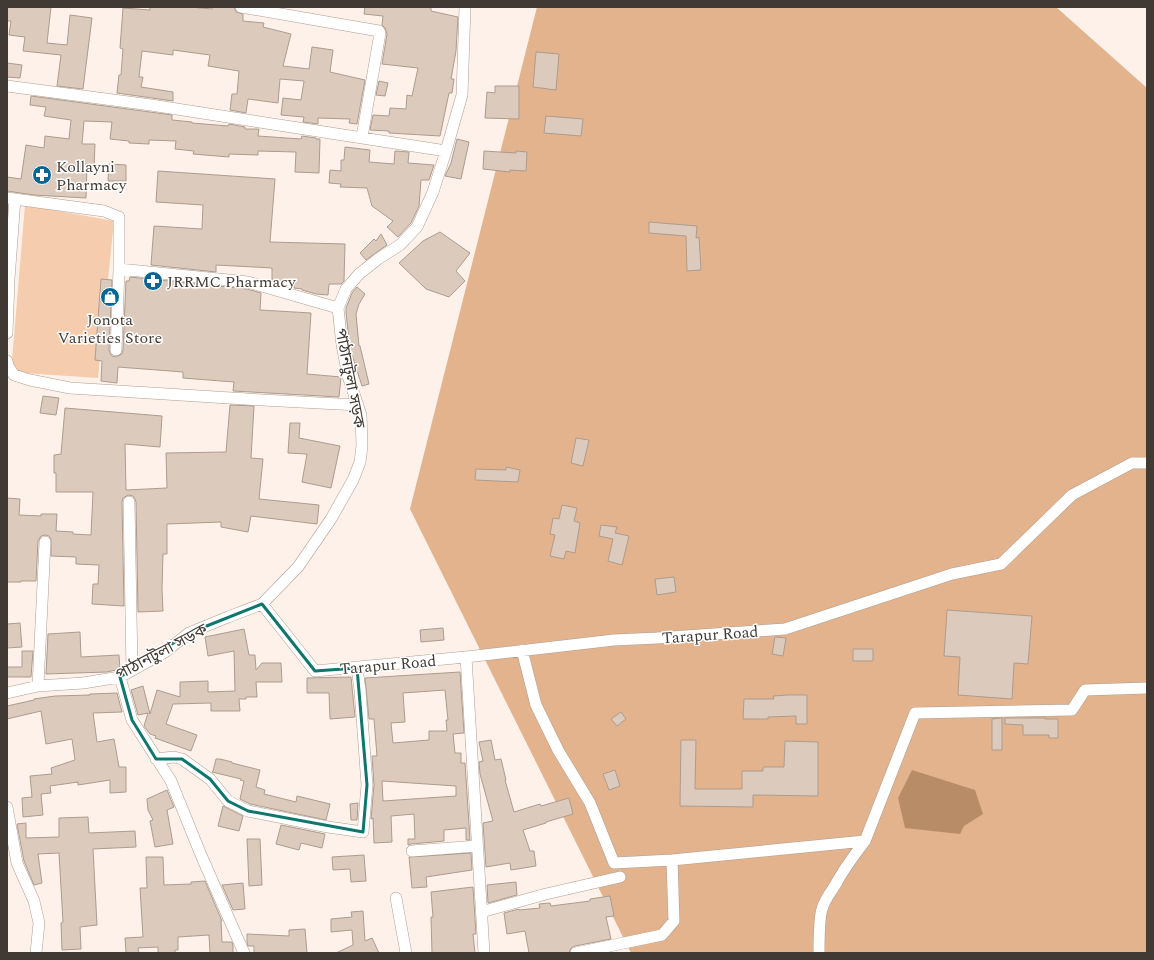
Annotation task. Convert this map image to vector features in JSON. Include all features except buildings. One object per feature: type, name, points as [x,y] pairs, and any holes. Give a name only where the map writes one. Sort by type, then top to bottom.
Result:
[{"type":"street","points":[[241,7],[380,32],[362,138]]},
{"type":"street","name":"পাঠানটুলা সড়ক","points":[[7,693],[38,686],[83,683],[120,677],[165,652],[189,633],[262,604],[298,567],[332,519],[353,480],[360,462],[362,446],[361,415],[348,376],[342,345],[338,308],[346,289],[359,274],[378,259],[400,245],[417,227],[433,192],[462,95],[465,7]]},
{"type":"street","points":[[7,86],[152,105],[446,151]]},
{"type":"street","points":[[7,332],[11,198],[104,211],[119,217],[116,350]]},
{"type":"street","points":[[118,269],[248,282],[338,308]]},
{"type":"street","points":[[7,362],[14,375],[30,380],[70,388],[358,405]]},
{"type":"street","name":"Tarapur Road","points":[[262,604],[314,671],[466,657],[614,640],[784,629],[952,574],[1001,564],[1072,495],[1132,463],[1147,463]]},
{"type":"street","points":[[129,502],[132,670]]},
{"type":"street","points":[[38,686],[45,542]]},
{"type":"street","points":[[522,650],[536,705],[558,750],[590,803],[614,862],[672,860],[866,841]]},
{"type":"street","points":[[466,657],[484,953]]},
{"type":"street","points":[[156,759],[174,757],[182,759],[210,779],[228,801],[248,811],[328,827],[363,832],[367,784],[357,668]]},
{"type":"street","points":[[120,677],[132,720],[170,781],[244,953]]},
{"type":"street","points":[[820,953],[819,944],[822,910],[824,904],[840,874],[866,841],[915,713],[1072,710],[1085,690],[1147,688]]},
{"type":"street","points":[[7,807],[17,863],[34,901],[40,923],[36,953]]},
{"type":"street","points":[[412,851],[478,846]]},
{"type":"street","points":[[576,953],[662,935],[674,921],[672,860]]},
{"type":"street","points":[[481,912],[546,894],[620,877]]},
{"type":"street","points":[[396,898],[406,953]]},
{"type":"highlighted area","points":[[262,604],[315,671],[357,668],[367,785],[363,832],[248,811],[228,801],[210,779],[182,759],[156,759],[132,720],[120,677],[189,633]]},
{"type":"shaded area","points":[[537,7],[1056,7],[1147,88],[1147,953],[631,953],[410,509]]},
{"type":"shaded area","points":[[25,205],[114,221],[98,378],[23,373],[15,368],[12,361]]},
{"type":"shaded area","points":[[912,770],[975,790],[983,814],[964,826],[960,834],[905,828],[898,798]]},
{"type":"place","name":"Kollayni Pharmacy","points":[[42,175]]},
{"type":"place","name":"JRRMC Pharmacy","points":[[153,281]]},
{"type":"place","name":"Jonota Varieties Store","points":[[110,297]]}]
